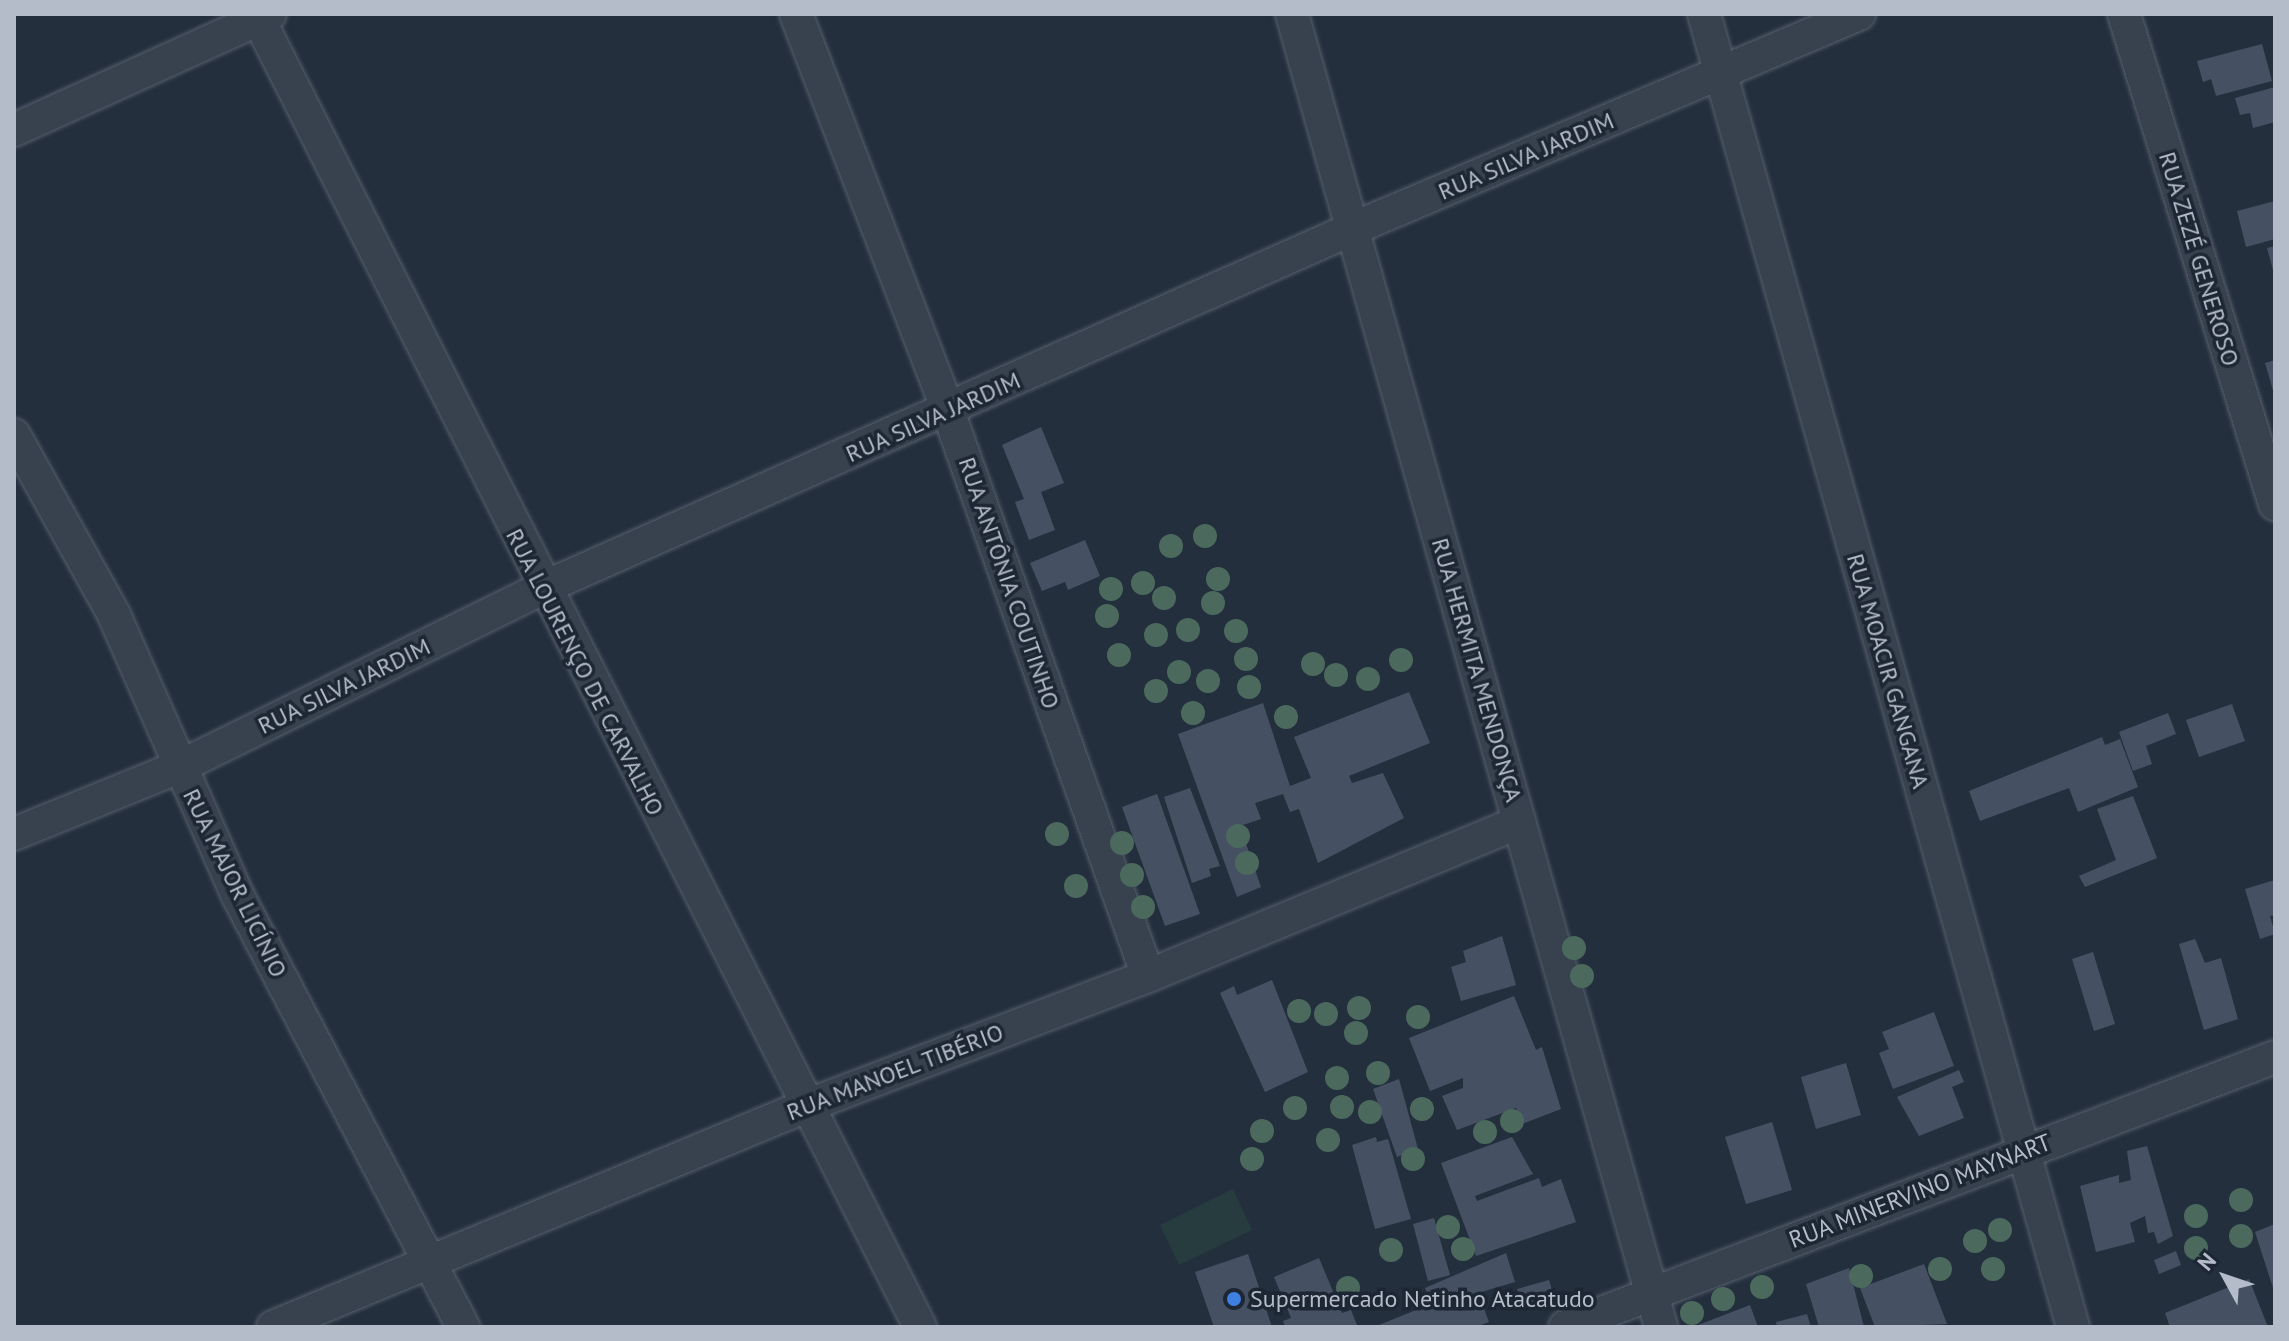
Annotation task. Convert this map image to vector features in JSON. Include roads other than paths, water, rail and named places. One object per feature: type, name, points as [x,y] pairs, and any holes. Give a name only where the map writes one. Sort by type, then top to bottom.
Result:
[{"type":"street","name":"RUA ANTÔNIA COUTINHO","points":[[796,14],[948,411],[1148,976]]},
{"type":"street","name":"RUA HERMITA MENDONÇA","points":[[1292,14],[1661,1327]]},
{"type":"street","name":"RUA MOACIR GANGANA","points":[[1704,14],[2073,1327]]},
{"type":"street","name":"RUA SILVA JARDIM","points":[[14,834],[179,767],[543,588],[948,411],[1352,229],[1859,14]]},
{"type":"street","name":"RUA ZEZÉ GENEROSO","points":[[2124,14],[2275,504]]},
{"type":"street","points":[[14,130],[262,16]]},
{"type":"street","name":"RUA LOURENÇO DE CARVALHO","points":[[262,16],[543,588],[920,1327]]},
{"type":"street","name":"RUA MAJOR LICÍNIO","points":[[14,435],[114,615],[238,896],[463,1327]]},
{"type":"street","name":"RUA MANOEL TIBÉRIO","points":[[273,1327],[430,1259],[806,1106],[1148,976],[1519,822]]},
{"type":"street","name":"RUA MINERVINO MAYNART","points":[[1565,1327],[2275,1057]]},
{"type":"place","name":"Supermercado Netinho Atacatudo","points":[[1234,1299]]}]
